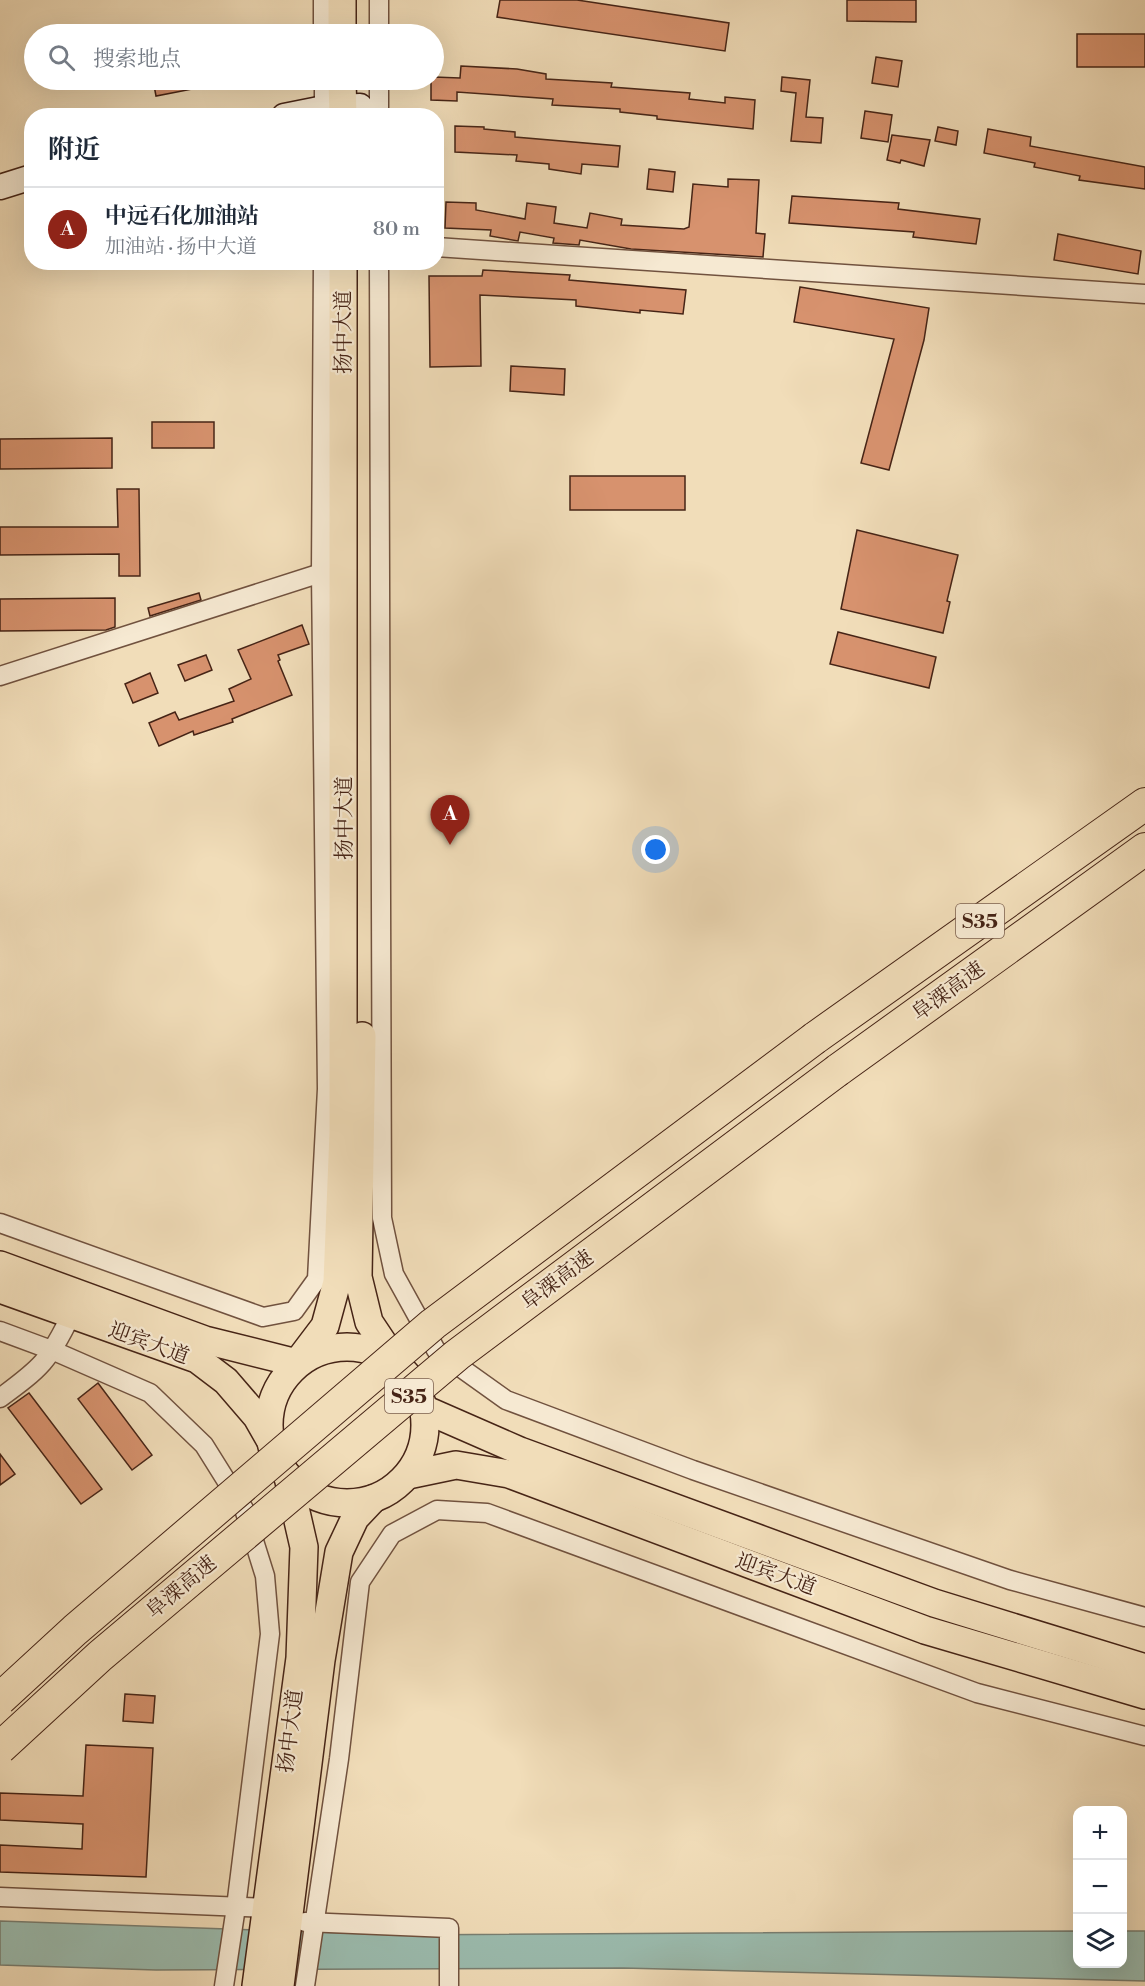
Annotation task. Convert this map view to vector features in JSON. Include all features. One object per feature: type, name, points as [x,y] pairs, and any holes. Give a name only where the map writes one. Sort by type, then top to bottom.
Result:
[{"type":"highway","name":"阜溧高速","points":[[0,1699],[75,1630],[433,1324],[815,1038],[1145,804]]},
{"type":"highway","name":"阜溧高速","points":[[0,1748],[100,1656],[457,1355],[838,1070],[1145,849]]},
{"type":"main road","points":[[342,0],[342,24]]},
{"type":"main road","points":[[360,0],[360,24]]},
{"type":"main road","points":[[344,90],[346,108]]},
{"type":"main road","points":[[349,108],[356,90]]},
{"type":"main road","name":"扬中大道","points":[[297,1363],[325,1326],[337,1282],[343,1133],[343,270]]},
{"type":"main road","name":"扬中大道","points":[[360,270],[362,1138],[358,1277],[369,1322],[397,1364]]},
{"type":"main road","name":"迎宾大道","points":[[0,1265],[205,1340],[297,1363]]},
{"type":"main road","name":"迎宾大道","points":[[0,1289],[197,1359],[226,1382],[257,1417],[269,1438]]},
{"type":"main road","points":[[347,1346],[374,1350],[397,1364],[415,1384],[424,1409],[425,1436],[419,1456],[408,1475],[392,1489],[373,1499],[350,1503],[327,1501],[306,1492],[288,1477],[276,1459],[269,1438],[268,1417],[272,1397],[282,1378],[297,1363],[321,1350],[347,1346]]},
{"type":"main road","name":"迎宾大道","points":[[424,1409],[520,1451],[934,1603],[1145,1668]]},
{"type":"main road","name":"迎宾大道","points":[[408,1475],[456,1466],[509,1474],[925,1630],[1145,1695]]},
{"type":"main road","name":"扬中大道","points":[[285,1922],[304,1589],[304,1547],[288,1477]]},
{"type":"main road","name":"扬中大道","points":[[276,1984],[321,1660],[339,1552],[355,1518],[373,1499]]},
{"type":"street","points":[[323,0],[323,24]]},
{"type":"street","points":[[379,0],[379,24]]},
{"type":"street","points":[[331,90],[344,108]]},
{"type":"street","points":[[351,108],[369,90]]},
{"type":"street","points":[[0,187],[24,180]]},
{"type":"street","points":[[444,249],[1145,294]]},
{"type":"street","points":[[0,1223],[263,1317],[294,1311],[317,1279],[327,1089],[321,573],[323,270]]},
{"type":"street","points":[[379,270],[382,1218],[394,1274],[436,1350],[506,1400],[660,1458],[1010,1580],[1145,1617]]},
{"type":"street","points":[[0,676],[321,573]]},
{"type":"street","points":[[0,1398],[38,1370],[54,1351],[71,1315]]},
{"type":"street","points":[[0,1331],[54,1351],[150,1393],[204,1445],[243,1509],[265,1576],[270,1634],[237,1906],[224,1986]]},
{"type":"street","points":[[285,1922],[360,1582],[392,1534],[437,1510],[487,1513],[977,1693],[1145,1736]]},
{"type":"street","points":[[0,1897],[237,1906],[285,1922],[449,1928],[448,1984]]},
{"type":"shaded area","points":[[0,1921],[401,1935],[1073,1931],[1073,1968],[1127,1968],[1127,1931],[1145,1931],[1145,1981],[623,1968],[156,1970],[0,1965]]},
{"type":"building","points":[[500,0],[577,0],[729,23],[725,51],[497,17]]},
{"type":"building","points":[[847,0],[916,0],[916,22],[847,21]]},
{"type":"building","points":[[1077,34],[1145,34],[1145,67],[1077,67]]},
{"type":"building","points":[[876,57],[902,61],[898,87],[872,83]]},
{"type":"building","points":[[461,66],[517,69],[546,74],[546,79],[612,83],[611,87],[690,93],[689,99],[725,103],[725,97],[755,100],[753,129],[657,119],[657,116],[620,112],[620,109],[552,105],[553,99],[457,92],[457,101],[431,100],[431,90],[444,90],[444,77],[460,78]]},
{"type":"building","points":[[782,77],[810,80],[806,117],[823,118],[821,143],[791,141],[796,93],[781,91]]},
{"type":"building","points":[[155,90],[187,90],[156,96]]},
{"type":"building","points":[[865,111],[892,115],[888,142],[861,138]]},
{"type":"building","points":[[455,126],[484,127],[484,129],[515,132],[515,137],[620,146],[618,167],[582,164],[581,174],[549,169],[549,164],[516,161],[517,155],[455,152]]},
{"type":"building","points":[[938,127],[958,131],[956,145],[935,141]]},
{"type":"building","points":[[988,129],[1031,137],[1030,146],[1145,167],[1145,189],[1079,180],[1080,176],[1034,167],[1035,163],[984,153]]},
{"type":"building","points":[[892,135],[930,140],[924,166],[901,160],[900,163],[887,160]]},
{"type":"building","points":[[649,169],[675,172],[673,192],[647,189]]},
{"type":"building","points":[[728,179],[759,180],[756,233],[765,234],[763,257],[631,249],[580,240],[579,245],[553,243],[554,238],[520,232],[518,241],[490,236],[491,230],[445,228],[446,202],[476,203],[476,210],[525,219],[527,203],[556,207],[554,223],[587,228],[590,213],[622,219],[621,225],[684,229],[689,227],[693,184],[728,187]]},
{"type":"building","points":[[792,196],[899,203],[898,209],[980,219],[976,244],[913,237],[914,232],[789,223]]},
{"type":"building","points":[[1058,234],[1141,251],[1138,274],[1054,260]]},
{"type":"building","points":[[483,270],[570,275],[569,280],[686,290],[683,314],[640,310],[640,313],[576,306],[576,300],[480,295],[481,366],[430,367],[429,276],[482,276]]},
{"type":"building","points":[[800,287],[929,308],[924,340],[889,470],[861,463],[894,339],[794,322]]},
{"type":"building","points":[[511,366],[565,369],[564,395],[510,391]]},
{"type":"building","points":[[152,422],[214,422],[214,448],[152,448]]},
{"type":"building","points":[[112,438],[112,468],[0,469],[0,439]]},
{"type":"building","points":[[570,476],[685,476],[685,510],[570,510]]},
{"type":"building","points":[[117,489],[139,489],[140,576],[119,576],[119,554],[0,555],[0,527],[118,527]]},
{"type":"building","points":[[857,530],[958,555],[947,601],[950,602],[943,633],[841,609]]},
{"type":"building","points":[[199,593],[201,600],[150,616],[148,608]]},
{"type":"building","points":[[115,598],[115,627],[106,630],[0,631],[0,599]]},
{"type":"building","points":[[302,625],[309,644],[278,655],[280,660],[278,661],[292,695],[232,719],[233,722],[194,735],[193,731],[159,746],[149,723],[175,712],[179,720],[234,701],[229,689],[251,679],[238,650]]},
{"type":"building","points":[[838,632],[936,657],[929,688],[830,664]]},
{"type":"building","points":[[206,655],[212,670],[185,681],[178,665]]},
{"type":"building","points":[[150,673],[158,693],[133,703],[125,684]]},
{"type":"building","points":[[98,1383],[152,1455],[132,1470],[78,1399]]},
{"type":"building","points":[[29,1393],[102,1489],[81,1504],[8,1408]]},
{"type":"building","points":[[0,1454],[15,1474],[0,1485]]},
{"type":"building","points":[[125,1694],[155,1696],[153,1723],[123,1721]]},
{"type":"building","points":[[86,1745],[153,1748],[146,1877],[0,1872],[0,1845],[82,1849],[83,1824],[0,1820],[0,1793],[83,1796]]},
{"type":"place","name":"中远石化加油站","points":[[450,845]]}]
